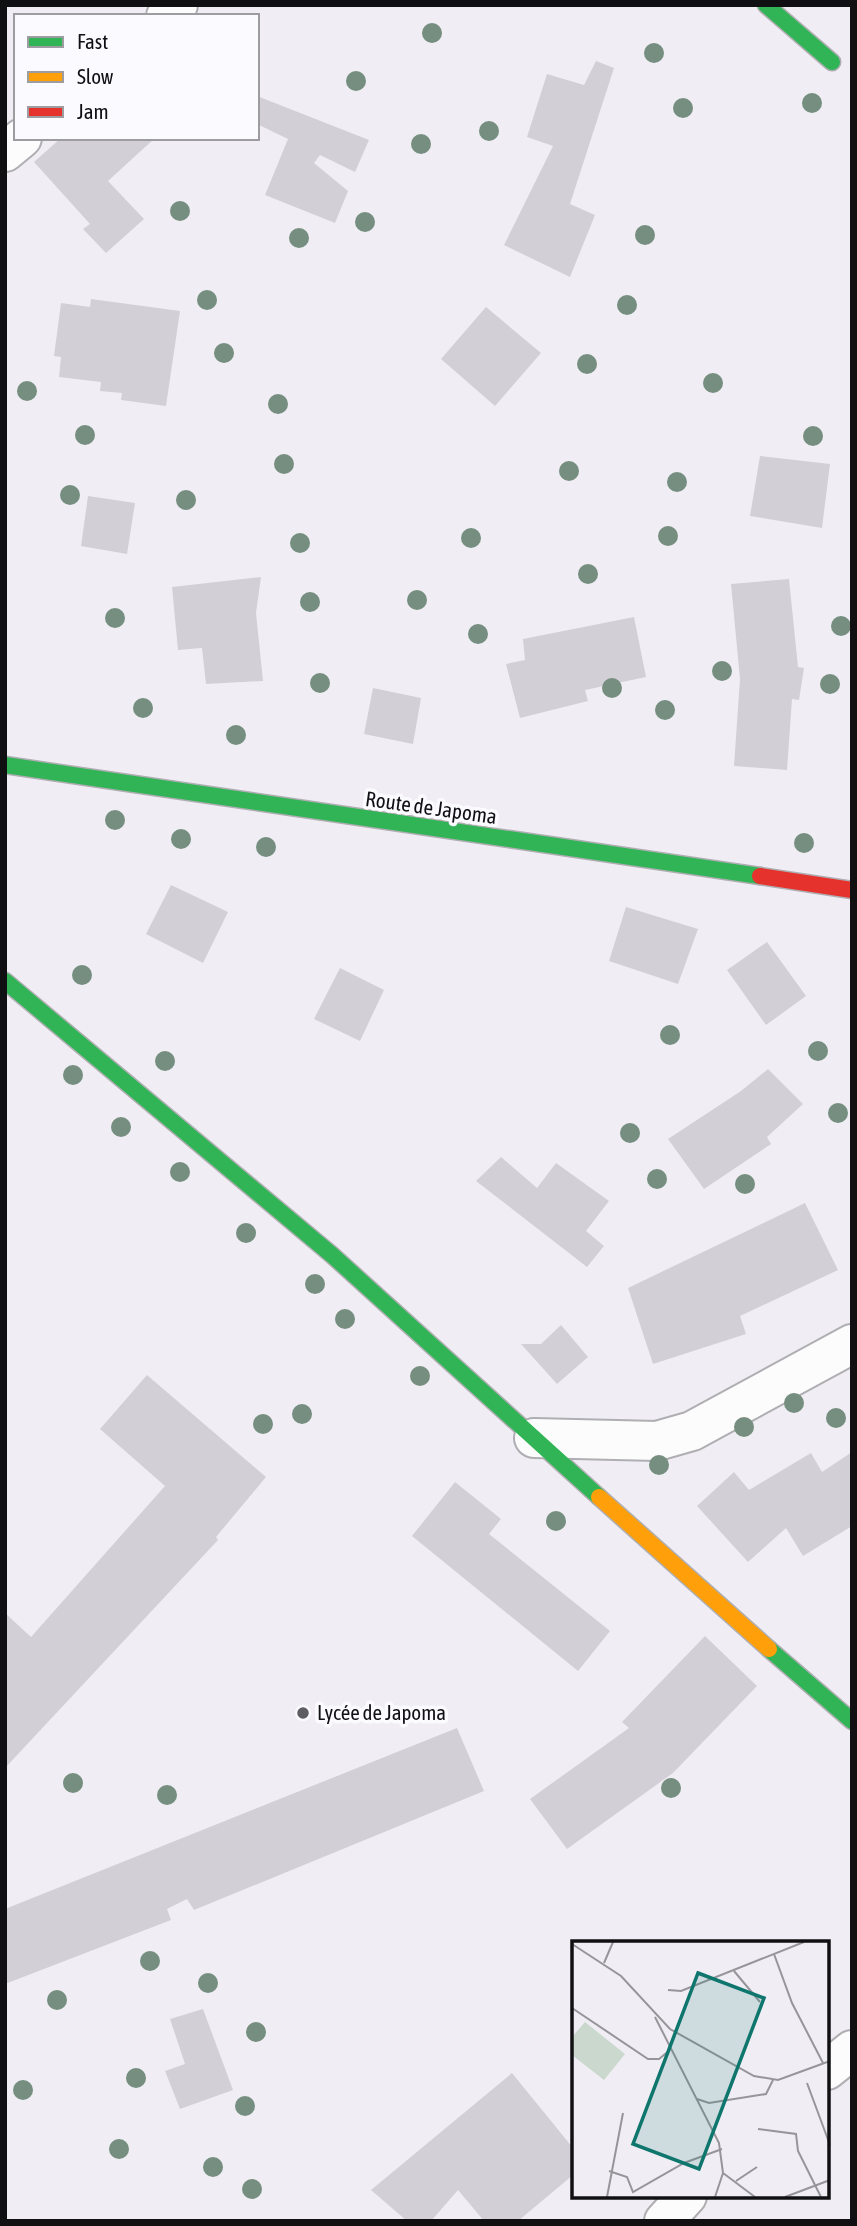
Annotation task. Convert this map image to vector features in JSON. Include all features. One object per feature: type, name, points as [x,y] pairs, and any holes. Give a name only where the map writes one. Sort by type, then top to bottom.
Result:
[{"type":"street","points":[[766,5],[832,62]]},
{"type":"street","points":[[5,152],[20,140]]},
{"type":"street","name":"Route de Japoma","points":[[5,765],[852,890]]},
{"type":"street","points":[[9,995],[332,1255],[852,1721]]},
{"type":"street","points":[[534,1438],[657,1441],[692,1431],[852,1344]]},
{"type":"street","points":[[829,2068],[852,2050]]},
{"type":"street","points":[[664,2221],[685,2198]]},
{"type":"building","points":[[596,61],[614,68],[570,204],[595,215],[570,277],[504,245],[553,146],[527,137],[547,74],[584,85]]},
{"type":"building","points":[[259,97],[369,140],[355,172],[320,155],[314,163],[348,191],[335,223],[265,195],[288,139],[259,125]]},
{"type":"building","points":[[59,140],[153,140],[108,181],[144,219],[106,253],[83,229],[90,224],[34,162]]},
{"type":"building","points":[[91,299],[180,311],[166,406],[121,400],[122,393],[100,391],[101,382],[59,377],[61,357],[54,356],[61,303],[90,307]]},
{"type":"building","points":[[486,307],[541,353],[495,406],[441,359]]},
{"type":"building","points":[[760,456],[830,464],[822,528],[750,516]]},
{"type":"building","points":[[88,496],[135,503],[127,554],[81,546]]},
{"type":"building","points":[[261,577],[256,613],[263,681],[206,684],[202,648],[178,650],[172,587]]},
{"type":"building","points":[[789,579],[798,667],[804,668],[799,700],[792,699],[787,770],[734,766],[740,679],[731,584]]},
{"type":"building","points":[[634,617],[646,677],[585,690],[588,701],[520,718],[506,664],[525,660],[523,639]]},
{"type":"building","points":[[373,688],[421,698],[413,744],[364,734]]},
{"type":"building","points":[[171,885],[228,912],[203,963],[146,934]]},
{"type":"building","points":[[626,907],[698,929],[678,984],[609,961]]},
{"type":"building","points":[[767,942],[806,996],[766,1025],[727,970]]},
{"type":"building","points":[[340,968],[384,990],[360,1041],[314,1019]]},
{"type":"building","points":[[768,1069],[803,1104],[767,1137],[771,1144],[704,1189],[668,1139],[741,1091]]},
{"type":"building","points":[[501,1157],[537,1188],[556,1163],[609,1201],[586,1231],[604,1246],[587,1267],[476,1181]]},
{"type":"building","points":[[805,1203],[838,1270],[740,1316],[746,1334],[653,1364],[628,1288]]},
{"type":"building","points":[[561,1325],[588,1357],[557,1384],[521,1344],[541,1344]]},
{"type":"building","points":[[147,1375],[266,1477],[216,1537],[218,1540],[5,1768],[5,1613],[31,1637],[165,1486],[100,1429]]},
{"type":"building","points":[[852,1452],[852,1526],[803,1556],[786,1528],[748,1562],[697,1506],[734,1472],[749,1490],[811,1453],[822,1472]]},
{"type":"building","points":[[455,1482],[501,1519],[489,1534],[610,1631],[578,1671],[412,1536]]},
{"type":"building","points":[[705,1636],[757,1686],[673,1773],[567,1849],[530,1799],[629,1728],[622,1722]]},
{"type":"building","points":[[457,1728],[484,1791],[194,1910],[187,1899],[167,1909],[171,1920],[5,1984],[5,1909]]},
{"type":"building","points":[[203,2009],[233,2090],[180,2109],[165,2071],[185,2064],[170,2019]]},
{"type":"building","points":[[512,2073],[572,2147],[572,2176],[518,2221],[484,2221],[458,2190],[431,2221],[407,2221],[371,2190]]},
{"type":"traffic: fast","points":[[766,5],[832,62]]},
{"type":"traffic: fast","points":[[5,765],[760,876]]},
{"type":"traffic: fast","points":[[5,981],[332,1255],[599,1497]]},
{"type":"traffic: fast","points":[[769,1649],[852,1721]]},
{"type":"traffic: slow","points":[[599,1497],[769,1649]]},
{"type":"traffic: jam","points":[[760,876],[852,890]]},
{"type":"place","name":"Lycée de Japoma","points":[[303,1713]]}]
